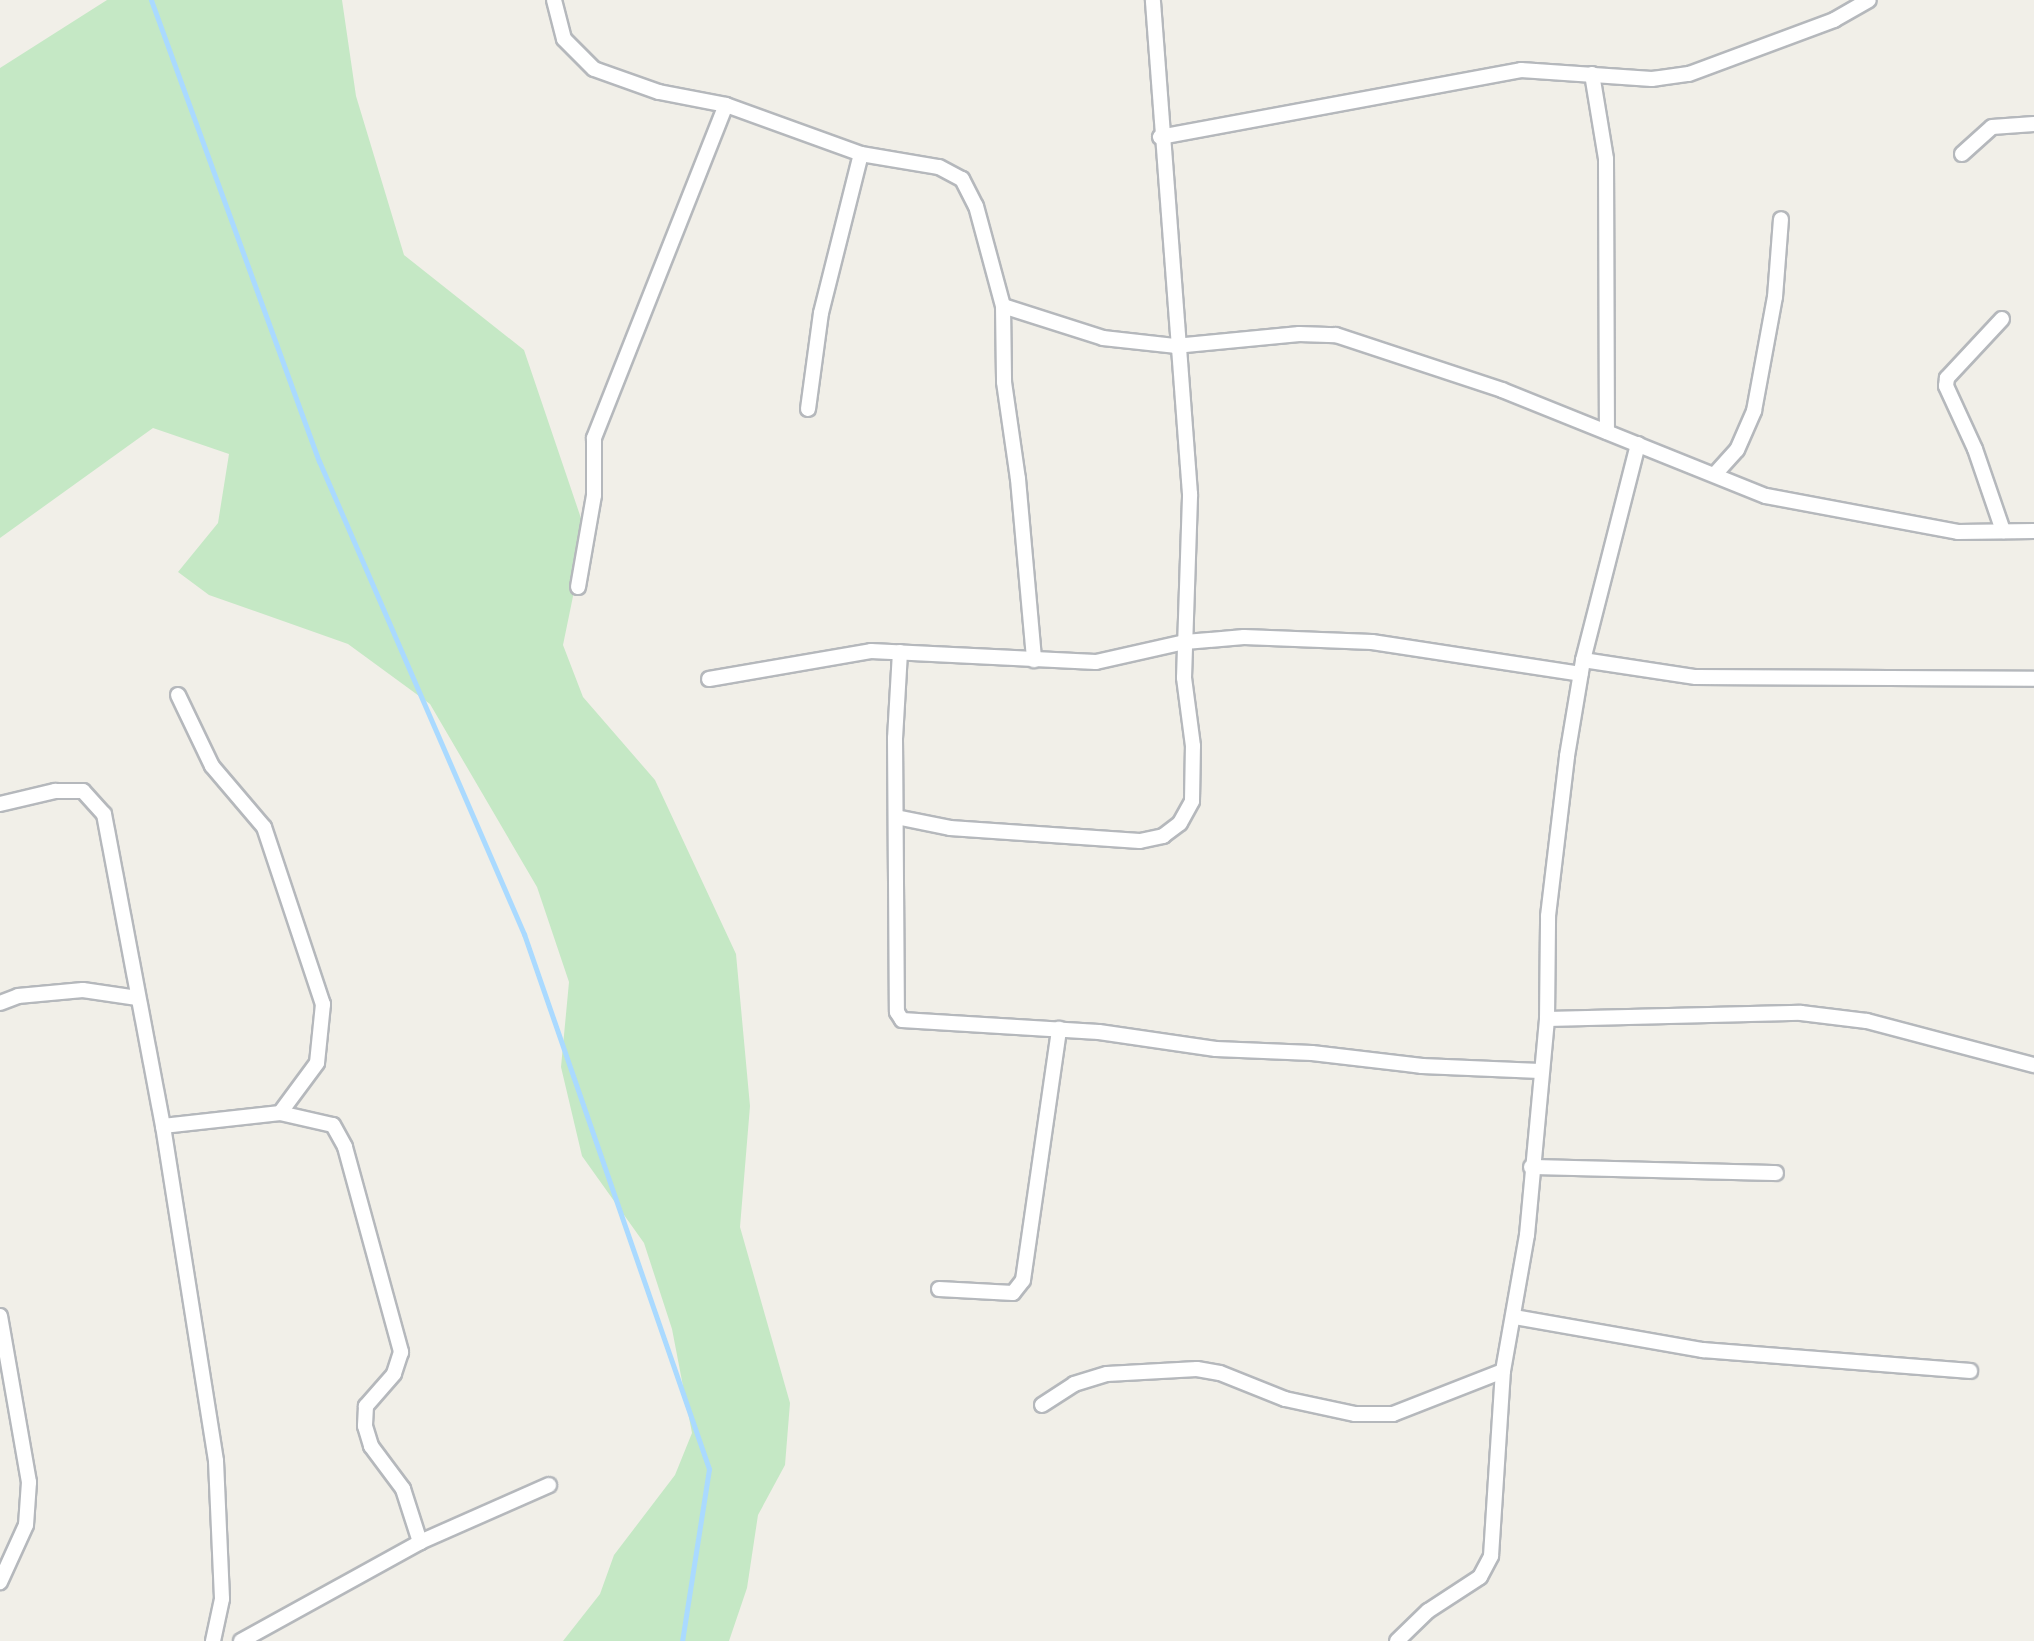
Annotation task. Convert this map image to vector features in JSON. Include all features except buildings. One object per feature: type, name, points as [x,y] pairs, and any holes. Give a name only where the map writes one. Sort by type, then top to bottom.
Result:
[{"type":"street","points":[[554,0],[564,39],[594,69],[659,92],[726,105],[861,154],[939,167],[962,179],[976,206],[1003,306],[1004,382],[1034,660]]},
{"type":"street","points":[[896,817],[950,828],[1120,842],[1163,836],[1180,823],[1192,801],[1185,642],[1190,494],[1175,346],[1153,0]]},
{"type":"street","points":[[1160,137],[1521,70],[1652,79],[1689,74],[1834,20],[1869,0]]},
{"type":"street","points":[[1592,74],[1606,159],[1607,432]]},
{"type":"street","points":[[578,587],[594,495],[594,438],[726,105]]},
{"type":"street","points":[[1962,154],[1992,127],[2034,124]]},
{"type":"street","points":[[808,409],[821,313],[861,154]]},
{"type":"street","points":[[1716,473],[1737,450],[1754,411],[1775,297],[1781,219]]},
{"type":"street","points":[[1003,306],[1103,338],[1175,346],[1299,334],[1336,335],[1502,390],[1716,473],[1766,496],[1958,532],[2034,531]]},
{"type":"street","points":[[2002,319],[1947,378],[1946,386],[1975,449],[2003,531]]},
{"type":"street","points":[[1397,1641],[1428,1611],[1480,1577],[1491,1556],[1503,1371],[1515,1317],[1547,1019],[1548,916],[1582,667],[1638,444]]},
{"type":"street","points":[[709,679],[871,651],[1096,662],[1185,642],[1244,637],[1372,642],[1696,677],[2034,679]]},
{"type":"street","points":[[900,652],[896,817],[899,1016],[907,1022],[1059,1029],[1216,1049],[1540,1071]]},
{"type":"street","points":[[178,695],[212,766],[264,827],[323,1004],[317,1063],[280,1113]]},
{"type":"street","points":[[0,804],[55,791],[83,791],[104,814],[163,1126],[216,1461],[222,1599],[213,1641]]},
{"type":"street","points":[[0,1003],[18,996],[83,990],[137,998]]},
{"type":"street","points":[[1547,1019],[1801,1013],[1867,1021],[2034,1065]]},
{"type":"street","points":[[939,1289],[1013,1293],[1023,1280],[1059,1029]]},
{"type":"street","points":[[163,1126],[280,1113],[333,1125],[345,1147],[401,1352],[401,1364],[366,1406],[365,1426],[371,1446],[403,1489],[420,1542]]},
{"type":"street","points":[[1531,1167],[1776,1173]]},
{"type":"street","points":[[0,1316],[29,1482],[26,1525],[0,1582]]},
{"type":"street","points":[[1515,1317],[1703,1350],[1970,1371]]},
{"type":"street","points":[[1042,1405],[1074,1384],[1107,1374],[1197,1369],[1220,1373],[1285,1399],[1355,1414],[1393,1414],[1503,1371]]},
{"type":"street","points":[[241,1641],[420,1542],[549,1485]]},
{"type":"green space","points":[[107,0],[342,0],[356,96],[404,255],[524,350],[586,533],[563,645],[583,697],[655,780],[736,954],[750,1106],[740,1227],[790,1403],[785,1465],[758,1515],[747,1588],[729,1641],[563,1641],[600,1594],[614,1555],[675,1475],[692,1433],[672,1329],[644,1243],[582,1156],[561,1067],[569,982],[537,887],[430,704],[348,644],[209,595],[178,572],[218,523],[229,454],[153,428],[0,538],[0,68]]},
{"type":"waterway","points":[[151,0],[319,461],[524,934],[709,1469],[682,1641]]}]
